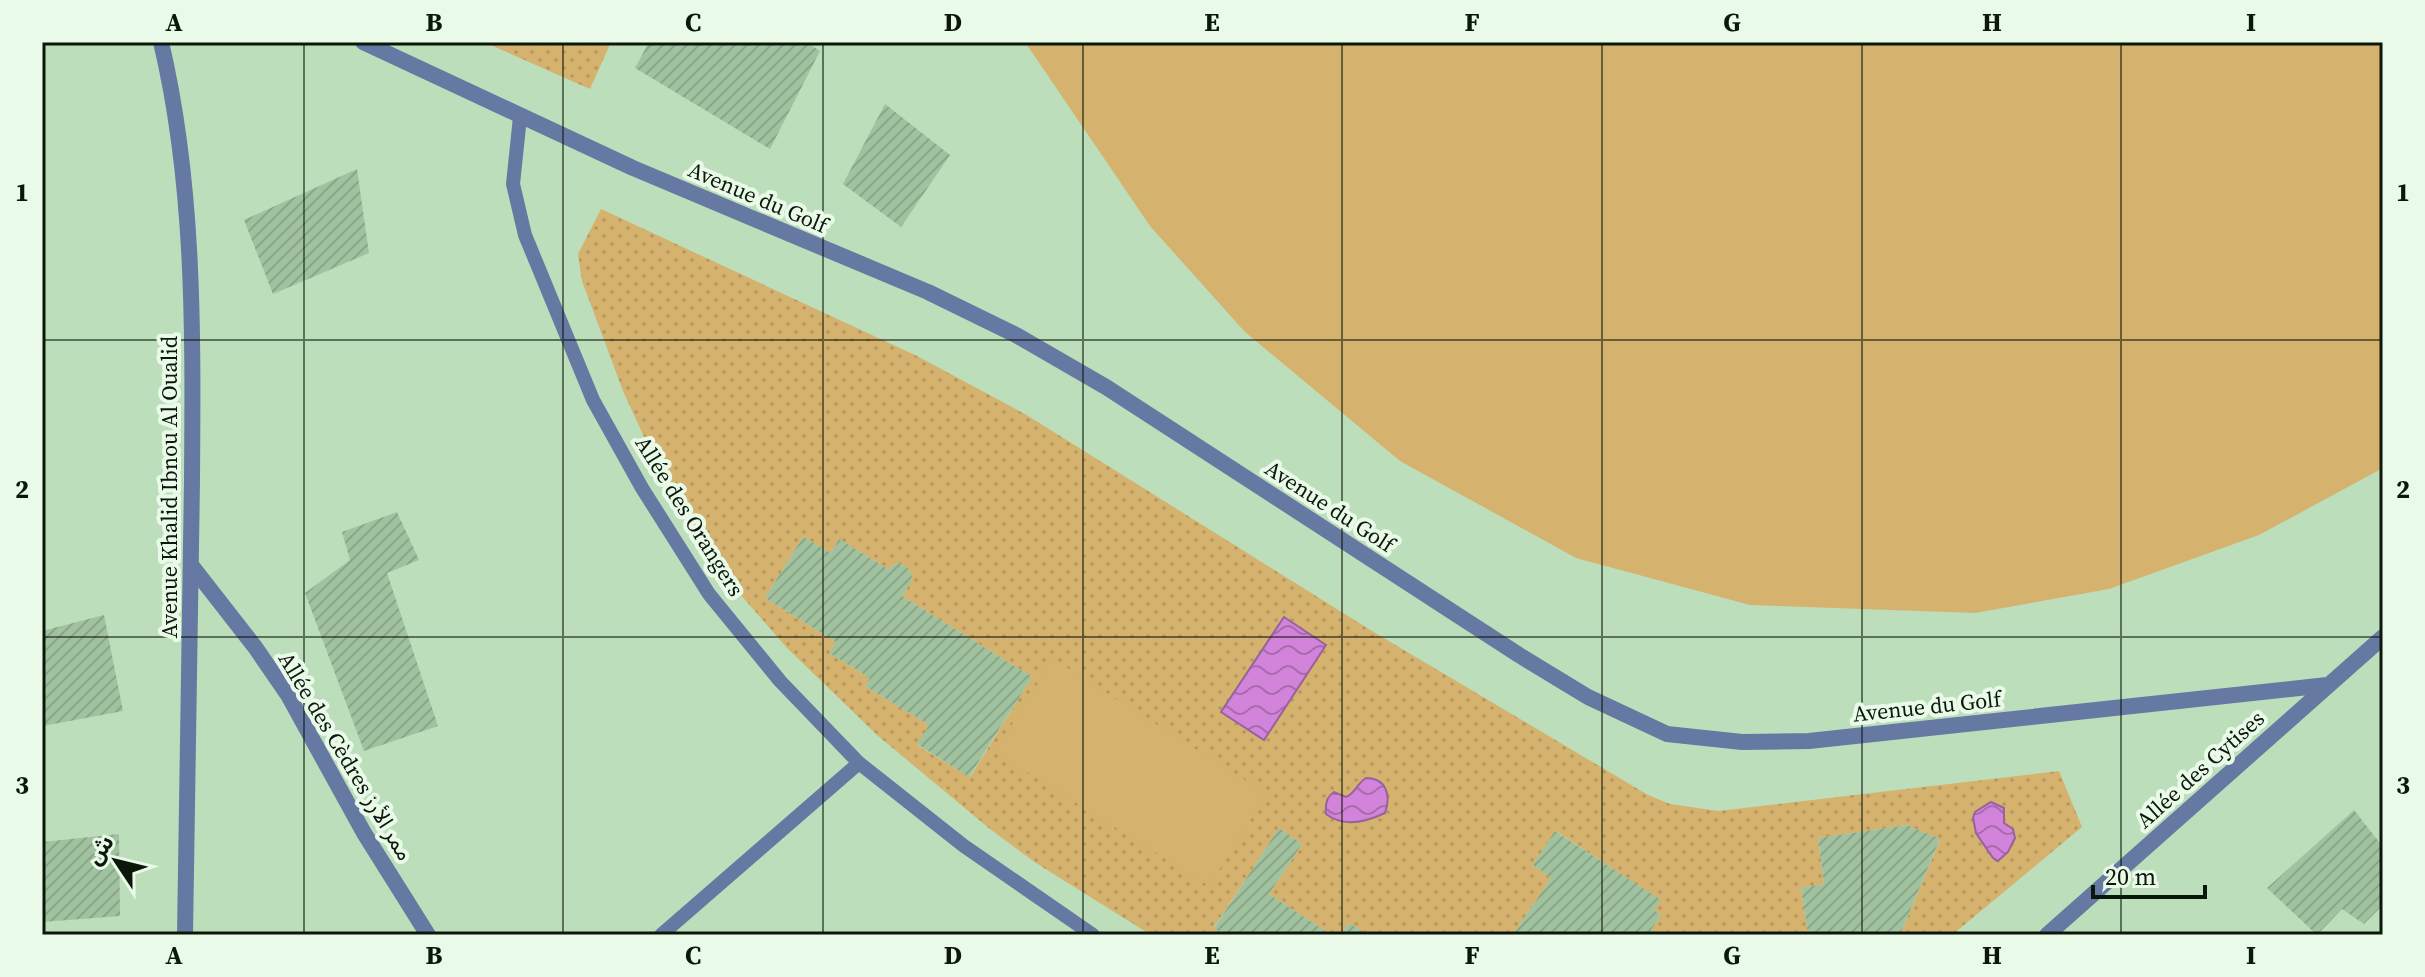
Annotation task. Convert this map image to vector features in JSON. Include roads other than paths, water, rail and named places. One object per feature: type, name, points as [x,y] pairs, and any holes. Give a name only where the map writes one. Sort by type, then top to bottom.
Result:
[{"type":"street","name":"Avenue Khalid Ibnou Al Oualid","points":[[161,42],[184,162],[191,268],[191,565],[185,935]]},
{"type":"street","name":"Avenue du Golf","points":[[363,42],[633,168],[928,292],[1016,335],[1118,395],[1588,697],[1667,734],[1742,742],[1809,741],[2327,685]]},
{"type":"street","name":"Allée des Cèdres ممر الأرز","points":[[191,565],[288,695],[364,833],[428,935]]},
{"type":"street","name":"Allée des Cytises","points":[[2047,935],[2383,637]]},
{"type":"lane","name":"Allée des Orangers","points":[[520,117],[513,184],[525,235],[593,400],[642,488],[709,594],[780,681],[859,763],[964,846],[1093,935]]},
{"type":"lane","points":[[661,935],[859,763]]},
{"type":"water","points":[[1284,617],[1326,645],[1264,740],[1221,712]]},
{"type":"water","points":[[1366,778],[1379,781],[1386,789],[1388,800],[1385,813],[1355,822],[1340,821],[1326,814],[1331,794],[1334,792],[1346,797]]},
{"type":"water","points":[[1991,802],[2004,808],[2004,823],[2013,829],[2015,838],[2008,852],[1998,861],[1976,833],[1973,818],[1975,812]]}]
